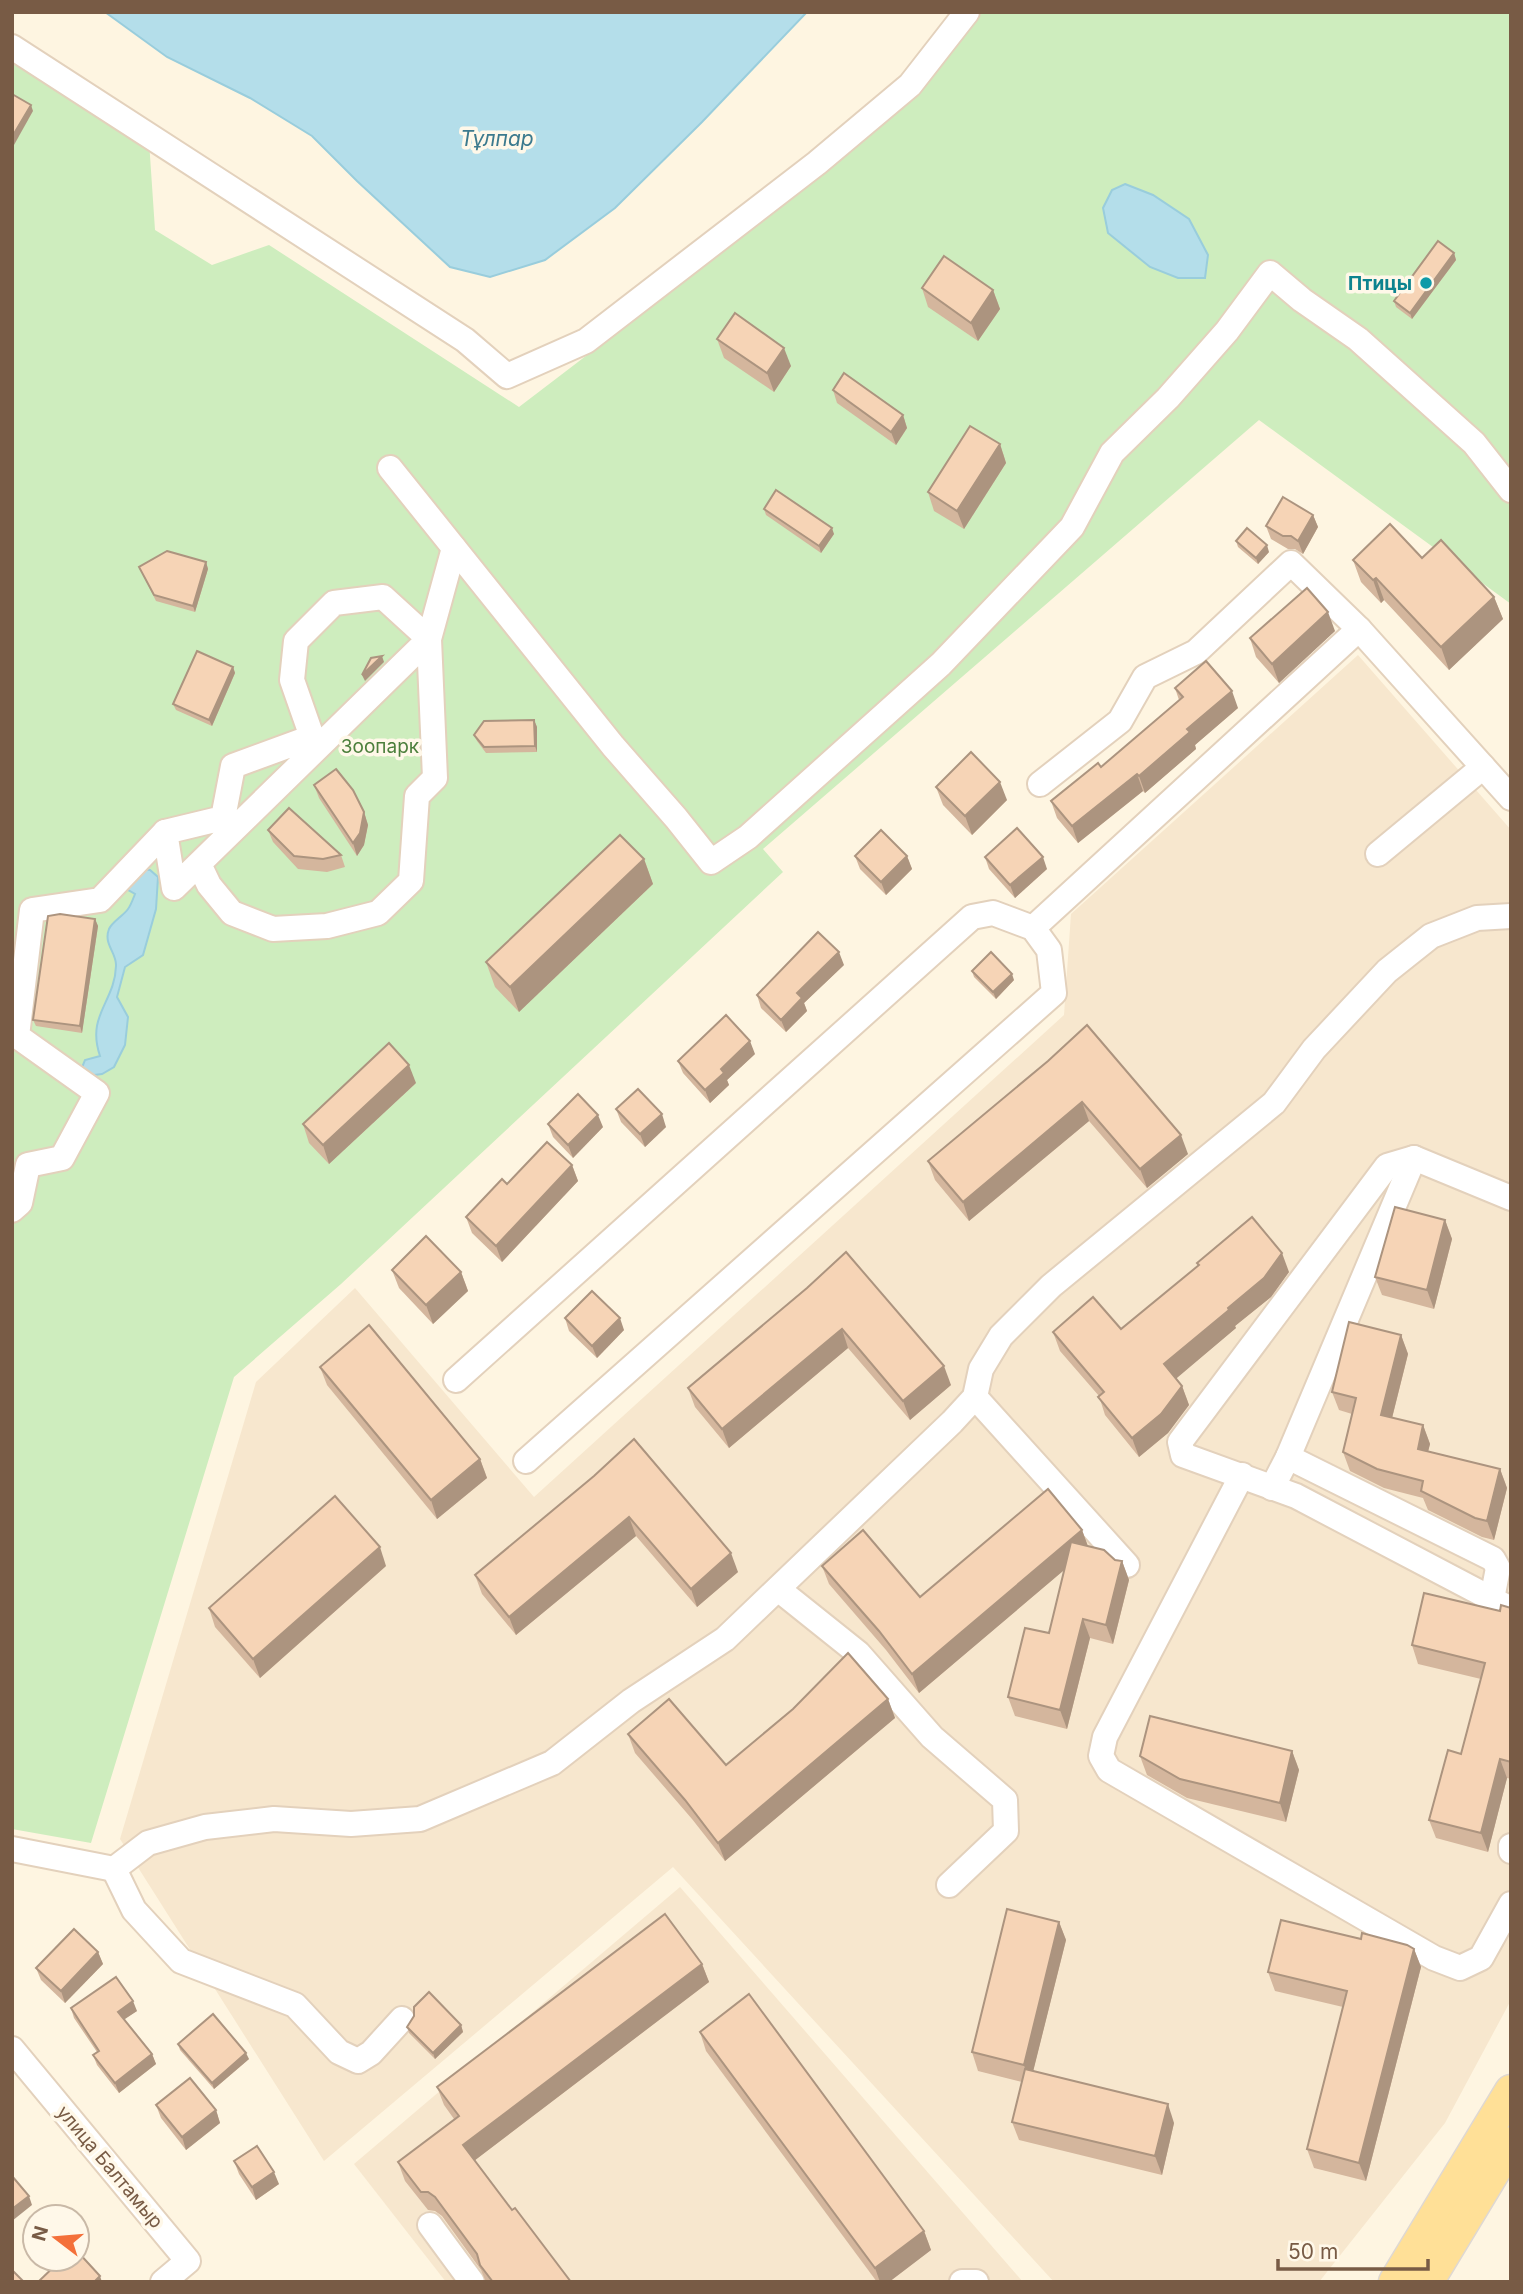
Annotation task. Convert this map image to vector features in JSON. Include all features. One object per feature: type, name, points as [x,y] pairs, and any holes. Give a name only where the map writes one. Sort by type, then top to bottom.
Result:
[{"type":"main road","points":[[1395,2282],[1511,2091]]},
{"type":"main road","points":[[1427,2282],[1511,2143]]},
{"type":"street","points":[[12,47],[465,340],[508,376],[586,341],[817,163],[910,85],[967,12]]},
{"type":"street","points":[[390,468],[613,746],[711,862],[748,837],[941,664],[1072,527],[1112,453],[1168,398],[1227,331],[1270,273],[1301,300],[1358,339],[1474,443],[1511,489]]},
{"type":"street","points":[[199,864],[209,885],[232,913],[273,929],[327,926],[378,913],[411,881],[417,796],[435,778],[429,639],[454,548]]},
{"type":"street","points":[[1040,784],[1119,721],[1145,677],[1196,652],[1292,563],[1359,629],[1511,798]]},
{"type":"street","points":[[12,1210],[20,1203],[28,1165],[62,1158],[97,1093],[17,1036],[32,910],[100,901],[165,832],[223,818],[233,766],[312,737],[292,680],[296,641],[334,603],[383,597],[429,639]]},
{"type":"street","points":[[1032,928],[1359,629]]},
{"type":"street","points":[[165,832],[174,888],[429,639]]},
{"type":"street","points":[[1378,854],[1483,767]]},
{"type":"street","points":[[456,1380],[972,917],[993,914],[1032,928],[1049,950],[1054,993],[526,1461]]},
{"type":"street","points":[[12,1849],[114,1869],[148,1843],[205,1826],[274,1819],[351,1824],[420,1819],[552,1763],[631,1701],[725,1639],[778,1589],[975,1397],[981,1369],[1001,1336],[1051,1286],[1274,1103],[1314,1049],[1387,971],[1431,936],[1478,918],[1511,916]]},
{"type":"street","points":[[1502,1604],[1296,1496],[1184,1455],[1180,1442],[1387,1166],[1414,1158],[1511,1198]]},
{"type":"street","points":[[1272,1488],[1288,1457],[1414,1158]]},
{"type":"street","points":[[975,1397],[1127,1565]]},
{"type":"street","points":[[1288,1457],[1493,1559],[1498,1569],[1502,1604]]},
{"type":"street","points":[[1242,1475],[1105,1737],[1101,1756],[1109,1770],[1434,1958],[1460,1968],[1481,1958],[1511,1904]]},
{"type":"street","points":[[778,1589],[858,1653],[932,1737],[1005,1800],[1006,1831],[949,1885]]},
{"type":"street","points":[[114,1869],[134,1909],[181,1961],[295,2005],[339,2052],[358,2061],[371,2053],[402,2019]]},
{"type":"street","name":"улица Балтамыр","points":[[12,2049],[188,2261],[163,2282]]},
{"type":"street","points":[[430,2225],[472,2282]]},
{"type":"street","points":[[962,2282],[976,2282]]},
{"type":"shaded area","points":[[1358,655],[1511,830],[1511,2000],[1445,2123],[1319,2282],[1054,2282],[673,1867],[324,2161],[120,1839],[256,1382],[355,1288],[534,1497],[1064,1015],[1071,914]]},
{"type":"shaded area","points":[[680,1887],[1023,2282],[446,2282],[354,2164]]},
{"type":"green space","name":"Зоопарк","points":[[980,12],[1511,12],[1511,604],[1259,420],[763,849],[783,872],[341,1284],[234,1377],[91,1843],[12,1829],[12,59],[149,141],[155,230],[212,265],[269,245],[519,407],[789,201],[913,96]]},
{"type":"water","name":"Тұлпар","points":[[105,12],[807,12],[615,208],[545,260],[490,277],[450,267],[312,136],[250,98],[167,57]]},
{"type":"water","points":[[1125,184],[1153,195],[1189,219],[1208,255],[1205,278],[1178,278],[1150,267],[1108,233],[1103,208],[1112,190]]},
{"type":"water","points":[[132,868],[150,870],[158,877],[156,909],[143,955],[125,967],[117,997],[128,1017],[125,1045],[114,1067],[102,1074],[78,1077],[85,1060],[100,1056],[96,1030],[116,966],[108,934],[110,926],[126,912],[135,894],[123,887]]},
{"type":"building","points":[[12,94],[31,105],[12,137]]},
{"type":"building","name":"Птицы","points":[[1438,241],[1454,253],[1410,313],[1394,301]]},
{"type":"building","points":[[944,256],[993,290],[971,323],[922,288]]},
{"type":"building","points":[[735,313],[784,348],[767,373],[717,339]]},
{"type":"building","points":[[844,373],[903,415],[891,432],[833,390]]},
{"type":"building","points":[[970,426],[1000,444],[957,511],[928,492]]},
{"type":"building","points":[[776,490],[832,528],[819,546],[764,509]]},
{"type":"building","points":[[1283,497],[1313,515],[1298,541],[1266,526]]},
{"type":"building","points":[[1390,524],[1422,558],[1441,540],[1494,597],[1441,647],[1376,578],[1373,580],[1353,560]]},
{"type":"building","points":[[1247,528],[1267,545],[1256,558],[1236,541]]},
{"type":"building","points":[[167,551],[206,562],[193,606],[154,595],[139,567]]},
{"type":"building","points":[[1307,588],[1328,612],[1272,664],[1250,638]]},
{"type":"building","points":[[197,651],[233,667],[209,720],[173,704]]},
{"type":"building","points":[[382,656],[362,675],[371,658]]},
{"type":"building","points":[[1206,661],[1232,691],[1187,729],[1190,732],[1139,776],[1137,774],[1072,826],[1051,801],[1098,763],[1101,767],[1183,697],[1175,688]]},
{"type":"building","points":[[534,720],[535,746],[484,747],[474,735],[484,721]]},
{"type":"building","points":[[971,752],[1000,782],[965,816],[936,787]]},
{"type":"building","points":[[336,769],[353,790],[364,812],[360,833],[353,843],[314,785]]},
{"type":"building","points":[[289,808],[341,855],[323,859],[294,856],[268,830]]},
{"type":"building","points":[[1017,828],[1043,857],[1010,885],[985,857]]},
{"type":"building","points":[[881,830],[907,856],[881,882],[855,856]]},
{"type":"building","points":[[620,835],[644,859],[510,987],[486,962]]},
{"type":"building","points":[[60,914],[95,919],[80,1026],[33,1020],[48,916]]},
{"type":"building","points":[[818,932],[839,952],[797,993],[802,998],[781,1020],[757,995]]},
{"type":"building","points":[[991,952],[1012,974],[993,992],[972,971]]},
{"type":"building","points":[[726,1015],[750,1041],[721,1069],[724,1073],[705,1090],[678,1061]]},
{"type":"building","points":[[1087,1025],[1181,1135],[1140,1169],[1082,1102],[963,1202],[928,1161]]},
{"type":"building","points":[[389,1043],[409,1065],[323,1145],[303,1124]]},
{"type":"building","points":[[638,1089],[662,1114],[640,1134],[616,1109]]},
{"type":"building","points":[[578,1094],[598,1115],[568,1145],[548,1124]]},
{"type":"building","points":[[547,1142],[572,1165],[496,1246],[466,1217],[502,1179],[507,1184]]},
{"type":"building","points":[[1395,1207],[1445,1220],[1427,1290],[1375,1277]]},
{"type":"building","points":[[1252,1217],[1282,1253],[1264,1278],[1164,1364],[1182,1386],[1161,1414],[1132,1438],[1098,1397],[1104,1392],[1053,1332],[1093,1297],[1121,1329]]},
{"type":"building","points":[[426,1236],[461,1272],[426,1305],[392,1270]]},
{"type":"building","points":[[846,1252],[944,1366],[903,1401],[842,1329],[722,1429],[688,1388]]},
{"type":"building","points":[[592,1291],[620,1318],[592,1346],[565,1318]]},
{"type":"building","points":[[1349,1322],[1401,1335],[1381,1415],[1423,1425],[1418,1449],[1500,1469],[1487,1521],[1475,1518],[1421,1491],[1423,1481],[1377,1469],[1343,1452],[1356,1398],[1332,1392]]},
{"type":"building","points":[[369,1325],[480,1459],[431,1500],[320,1367]]},
{"type":"building","points":[[634,1439],[731,1553],[691,1589],[629,1517],[509,1617],[475,1575],[594,1476]]},
{"type":"building","points":[[1048,1489],[1082,1530],[912,1674],[879,1631],[822,1566],[863,1530],[920,1597]]},
{"type":"building","points":[[335,1496],[380,1547],[253,1659],[209,1608]]},
{"type":"building","points":[[1071,1542],[1104,1550],[1115,1560],[1122,1561],[1106,1625],[1083,1619],[1060,1710],[1008,1697],[1025,1628],[1049,1633]]},
{"type":"building","points":[[1424,1593],[1500,1611],[1501,1605],[1511,1608],[1511,1762],[1500,1759],[1481,1833],[1429,1820],[1448,1750],[1461,1754],[1485,1663],[1412,1645]]},
{"type":"building","points":[[848,1653],[888,1699],[718,1843],[628,1734],[669,1699],[726,1765],[793,1709]]},
{"type":"building","points":[[1150,1716],[1292,1751],[1280,1803],[1180,1779],[1140,1756]]},
{"type":"building","points":[[1007,1909],[1059,1922],[1024,2065],[972,2052]]},
{"type":"building","points":[[665,1914],[702,1964],[463,2145],[571,2282],[493,2282],[480,2265],[477,2254],[435,2197],[428,2192],[421,2192],[398,2162],[459,2116],[437,2087]]},
{"type":"building","points":[[1281,1920],[1361,1939],[1362,1933],[1414,1949],[1359,2163],[1307,2149],[1347,1991],[1268,1972]]},
{"type":"building","points":[[74,1929],[98,1952],[61,1991],[36,1968]]},
{"type":"building","points":[[116,1977],[133,2001],[118,2012],[152,2054],[115,2083],[93,2055],[99,2051],[71,2008]]},
{"type":"building","points":[[429,1992],[461,2025],[433,2053],[407,2027],[414,2016],[414,2007]]},
{"type":"building","points":[[749,1994],[924,2231],[875,2268],[700,2032]]},
{"type":"building","points":[[213,2014],[246,2053],[212,2083],[178,2044]]},
{"type":"building","points":[[1025,2069],[1168,2104],[1155,2156],[1012,2122]]},
{"type":"building","points":[[190,2078],[216,2110],[182,2137],[156,2105]]},
{"type":"building","points":[[257,2146],[274,2172],[252,2187],[234,2161]]},
{"type":"building","points":[[12,2176],[29,2196],[12,2209]]},
{"type":"building","points":[[91,2266],[100,2276],[94,2282],[38,2282],[47,2273],[91,2273]]},
{"type":"building","points":[[12,2270],[24,2282],[12,2282]]},
{"type":"place","name":"Птицы","points":[[1426,283]]}]
